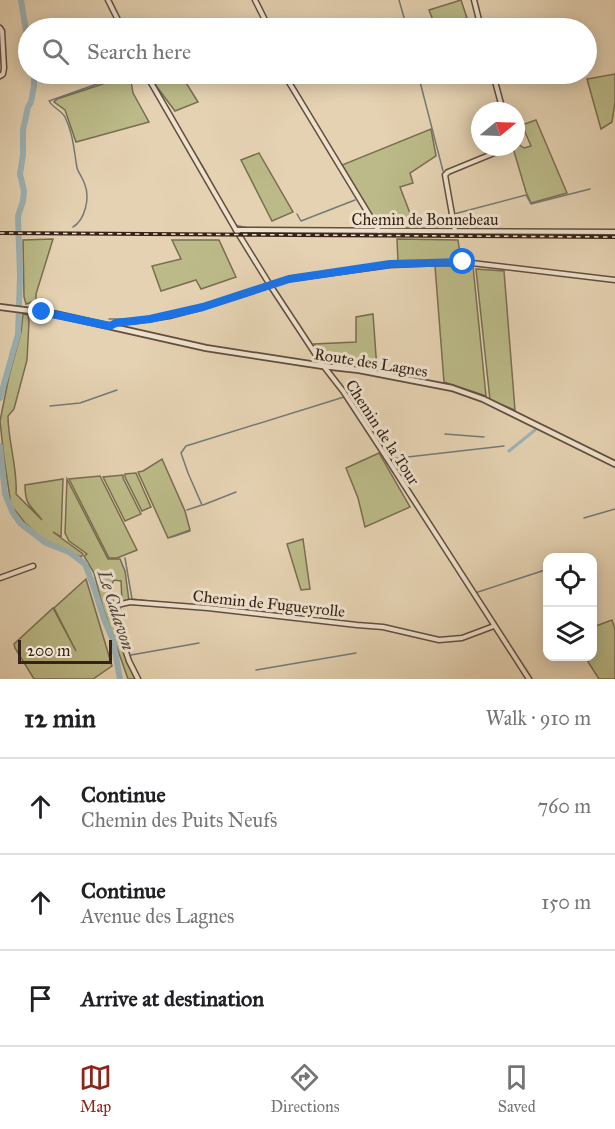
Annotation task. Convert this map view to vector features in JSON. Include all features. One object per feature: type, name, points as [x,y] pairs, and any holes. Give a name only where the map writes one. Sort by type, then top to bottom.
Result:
[{"type":"street","points":[[108,0],[117,18]]},
{"type":"street","points":[[255,0],[264,18]]},
{"type":"street","points":[[474,0],[478,18]]},
{"type":"street","points":[[0,28],[4,71],[0,76]]},
{"type":"street","name":"Chemin de la Tour","points":[[152,84],[270,285],[381,449],[529,679]]},
{"type":"street","points":[[290,84],[379,231]]},
{"type":"street","points":[[496,84],[501,102]]},
{"type":"street","points":[[455,231],[445,175],[487,156]]},
{"type":"street","name":"Chemin de Bonnebeau","points":[[236,230],[615,232]]},
{"type":"street","points":[[110,326],[203,307],[289,279],[390,264],[463,262],[615,280]]},
{"type":"street","name":"Route des Lagnes","points":[[0,307],[84,320],[206,348],[372,372],[465,392],[615,464]]},
{"type":"street","points":[[0,578],[33,566]]},
{"type":"street","name":"Chemin de Fugueyrolle","points":[[138,679],[125,649],[117,607],[120,603],[216,609],[383,627],[439,640],[462,638],[494,626]]},
{"type":"shaded area","points":[[461,0],[467,18],[432,18],[429,10]]},
{"type":"shaded area","points":[[615,74],[612,122],[601,129],[588,84],[597,84],[597,77]]},
{"type":"shaded area","points":[[103,84],[132,84],[133,93],[149,122],[76,142],[65,110],[54,102]]},
{"type":"shaded area","points":[[155,84],[187,84],[198,102],[175,111]]},
{"type":"shaded area","points":[[536,120],[567,193],[531,203],[515,156],[525,156],[525,148],[531,146],[525,132],[525,124]]},
{"type":"shaded area","points":[[431,129],[436,156],[410,173],[413,183],[400,187],[416,229],[380,230],[342,165]]},
{"type":"shaded area","points":[[259,153],[293,212],[272,221],[241,160]]},
{"type":"shaded area","points":[[53,239],[36,294],[36,301],[26,304],[23,240]]},
{"type":"shaded area","points":[[397,239],[458,240],[461,260],[398,262]]},
{"type":"shaded area","points":[[172,240],[219,240],[236,277],[201,289],[196,280],[161,291],[152,266],[181,259]]},
{"type":"shaded area","points":[[435,266],[473,266],[486,396],[444,382]]},
{"type":"shaded area","points":[[476,269],[504,271],[515,410],[490,400]]},
{"type":"shaded area","points":[[23,314],[28,315],[29,321],[27,360],[14,409],[8,416],[16,475],[16,494],[42,520],[27,501],[25,485],[63,479],[61,537],[53,532],[83,554],[81,557],[44,540],[25,523],[11,505],[0,421],[21,332]]},
{"type":"shaded area","points":[[373,314],[377,370],[326,363],[314,344],[356,342],[356,317]]},
{"type":"shaded area","points":[[379,453],[410,507],[365,527],[358,498],[346,468]]},
{"type":"shaded area","points":[[162,459],[185,511],[190,530],[168,538],[138,472]]},
{"type":"shaded area","points":[[136,473],[151,507],[142,511],[125,477],[125,474]]},
{"type":"shaded area","points":[[123,475],[141,514],[125,521],[103,477]]},
{"type":"shaded area","points":[[100,476],[137,550],[117,558],[109,558],[69,479]]},
{"type":"shaded area","points":[[67,479],[108,559],[120,559],[125,571],[129,601],[122,601],[121,581],[114,580],[112,584],[114,606],[123,650],[136,679],[128,679],[103,608],[94,573],[84,556],[87,554],[69,541],[65,533]]},
{"type":"shaded area","points":[[303,539],[310,589],[301,590],[287,544]]},
{"type":"shaded area","points":[[86,579],[112,666],[93,679],[34,679],[14,644],[53,608],[76,651],[54,608]]},
{"type":"shaded area","points":[[612,620],[615,629],[615,679],[599,679],[588,661],[597,661],[597,626]]},
{"type":"waterway","name":"Le Calavon","points":[[21,0],[24,18]]},
{"type":"waterway","points":[[111,0],[119,18]]},
{"type":"waterway","points":[[399,0],[404,18]]},
{"type":"waterway","name":"Le Calavon","points":[[0,398],[18,334],[20,276],[18,216],[24,191],[20,174],[23,130],[34,84]]},
{"type":"waterway","points":[[73,227],[83,214],[87,202],[86,190],[77,168],[68,123],[49,101],[97,84]]},
{"type":"waterway","points":[[421,84],[443,171]]},
{"type":"waterway","points":[[169,111],[219,197]]},
{"type":"waterway","points":[[454,214],[526,195],[531,204],[590,189]]},
{"type":"waterway","points":[[297,214],[301,221],[355,200]]},
{"type":"waterway","points":[[235,225],[248,228]]},
{"type":"waterway","points":[[109,319],[137,319],[164,314]]},
{"type":"waterway","points":[[50,406],[80,403],[117,390]]},
{"type":"waterway","points":[[187,510],[202,505],[181,453],[186,446],[344,397]]},
{"type":"waterway","points":[[509,451],[535,430]]},
{"type":"waterway","points":[[445,434],[484,437]]},
{"type":"waterway","name":"Le Calavon","points":[[0,446],[5,494],[20,523],[46,543],[69,552],[85,564],[113,640],[120,679]]},
{"type":"waterway","points":[[390,459],[504,446]]},
{"type":"waterway","points":[[203,505],[236,492]]},
{"type":"waterway","points":[[584,518],[615,509]]},
{"type":"waterway","points":[[172,537],[190,531]]},
{"type":"waterway","points":[[125,558],[132,599],[168,603]]},
{"type":"waterway","points":[[475,593],[543,571]]},
{"type":"waterway","points":[[126,604],[187,608]]},
{"type":"waterway","points":[[126,642],[128,652]]},
{"type":"waterway","points":[[131,655],[199,643]]},
{"type":"waterway","points":[[256,670],[356,653]]},
{"type":"railway","points":[[0,233],[615,237]]},
{"type":"route","points":[[42,312],[110,326],[116,323],[168,316],[203,307],[289,279],[390,264],[463,262]]}]
